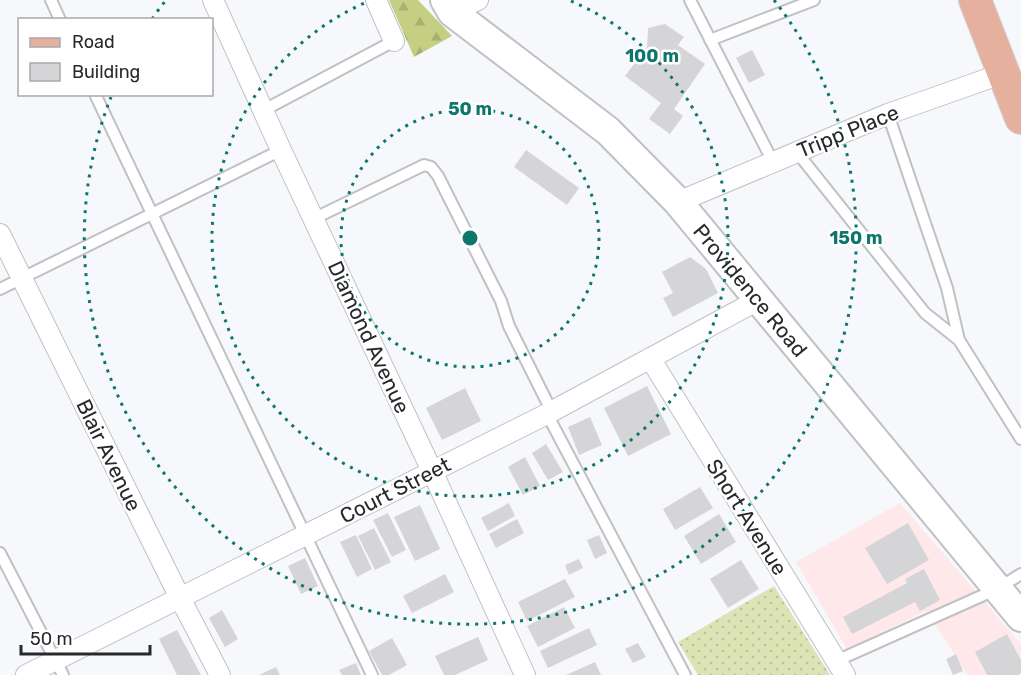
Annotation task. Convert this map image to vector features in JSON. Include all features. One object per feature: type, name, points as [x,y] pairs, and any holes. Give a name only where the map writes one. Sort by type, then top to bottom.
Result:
[{"type":"main road","points":[[975,0],[1008,71],[1021,118]]},
{"type":"main road","name":"Providence Road","points":[[458,4],[608,131],[678,202],[760,298],[1021,618]]},
{"type":"street","name":"Diamond Avenue","points":[[213,0],[280,150],[432,471],[525,675]]},
{"type":"street","points":[[376,0],[394,41]]},
{"type":"street","name":"Tripp Place","points":[[678,202],[888,114],[1008,71]]},
{"type":"street","name":"Blair Avenue","points":[[0,234],[220,675]]},
{"type":"street","name":"Court Street","points":[[26,675],[60,668],[180,598],[549,413],[760,298]]},
{"type":"street","name":"Short Avenue","points":[[650,358],[840,668]]},
{"type":"lane","points":[[51,0],[59,18]]},
{"type":"lane","points":[[690,0],[773,162]]},
{"type":"lane","points":[[710,40],[814,0]]},
{"type":"lane","points":[[264,110],[394,41]]},
{"type":"lane","points":[[96,96],[372,675]]},
{"type":"lane","points":[[888,114],[947,288],[958,340]]},
{"type":"lane","points":[[0,289],[280,150]]},
{"type":"lane","points":[[796,151],[925,314],[958,340],[1021,439]]},
{"type":"lane","points":[[313,219],[424,165],[431,167],[438,176],[501,301],[509,326],[549,413],[685,675]]},
{"type":"lane","points":[[0,553],[60,668]]},
{"type":"lane","points":[[840,668],[997,589],[1021,574]]},
{"type":"shaded area","points":[[900,503],[1021,644],[1021,675],[968,675],[926,611],[847,649],[796,562]]},
{"type":"green space","points":[[389,0],[418,0],[452,36],[414,57]]},
{"type":"green space","points":[[774,586],[830,675],[698,675],[678,642]]},
{"type":"building","points":[[665,24],[684,37],[678,45],[705,64],[674,109],[683,116],[670,134],[649,119],[661,103],[625,76],[647,47],[648,28]]},
{"type":"building","points":[[752,50],[765,75],[749,83],[736,58]]},
{"type":"building","points":[[526,150],[579,188],[567,205],[514,167]]},
{"type":"building","points":[[690,257],[706,269],[718,293],[673,317],[663,298],[673,293],[662,272]]},
{"type":"building","points":[[647,386],[671,434],[628,456],[604,408]]},
{"type":"building","points":[[465,388],[481,421],[442,440],[426,408]]},
{"type":"building","points":[[590,417],[602,445],[579,455],[568,427]]},
{"type":"building","points":[[546,444],[563,472],[548,480],[532,453]]},
{"type":"building","points":[[525,457],[540,486],[523,495],[508,467]]},
{"type":"building","points":[[700,487],[713,508],[675,530],[663,509]]},
{"type":"building","points":[[509,503],[515,516],[488,531],[481,518]]},
{"type":"building","points":[[420,505],[440,549],[415,561],[394,517]]},
{"type":"building","points":[[388,513],[406,550],[392,557],[373,520]]},
{"type":"building","points":[[719,514],[736,542],[701,564],[684,536]]},
{"type":"building","points":[[517,519],[524,533],[496,548],[489,534]]},
{"type":"building","points":[[908,523],[929,560],[887,584],[865,548]]},
{"type":"building","points":[[374,528],[391,562],[375,570],[358,536]]},
{"type":"building","points":[[356,535],[372,569],[357,577],[340,542]]},
{"type":"building","points":[[599,535],[607,553],[595,559],[587,540]]},
{"type":"building","points":[[305,558],[318,586],[301,594],[288,566]]},
{"type":"building","points":[[579,559],[583,568],[569,575],[565,565]]},
{"type":"building","points":[[741,560],[759,589],[728,608],[710,579]]},
{"type":"building","points":[[924,569],[940,600],[920,611],[915,602],[852,634],[843,617],[907,583],[905,579]]},
{"type":"building","points":[[445,574],[454,592],[412,613],[403,596]]},
{"type":"building","points":[[565,579],[575,597],[527,621],[518,602]]},
{"type":"building","points":[[564,607],[575,628],[538,647],[527,626]]},
{"type":"building","points":[[222,610],[238,639],[225,647],[209,618]]},
{"type":"building","points":[[589,628],[597,645],[548,668],[540,651]]},
{"type":"building","points":[[177,630],[201,675],[177,675],[159,639]]},
{"type":"building","points":[[1007,634],[1021,660],[1021,673],[1018,675],[987,675],[975,652]]},
{"type":"building","points":[[478,637],[488,660],[455,675],[444,675],[435,656]]},
{"type":"building","points":[[392,638],[407,665],[389,675],[382,675],[369,651]]},
{"type":"building","points":[[638,643],[646,657],[633,663],[625,649]]},
{"type":"building","points":[[956,654],[963,671],[953,675],[946,659]]},
{"type":"building","points":[[595,662],[601,675],[566,675]]},
{"type":"building","points":[[356,663],[361,675],[342,675],[339,670]]},
{"type":"building","points":[[276,667],[280,675],[259,675]]}]
